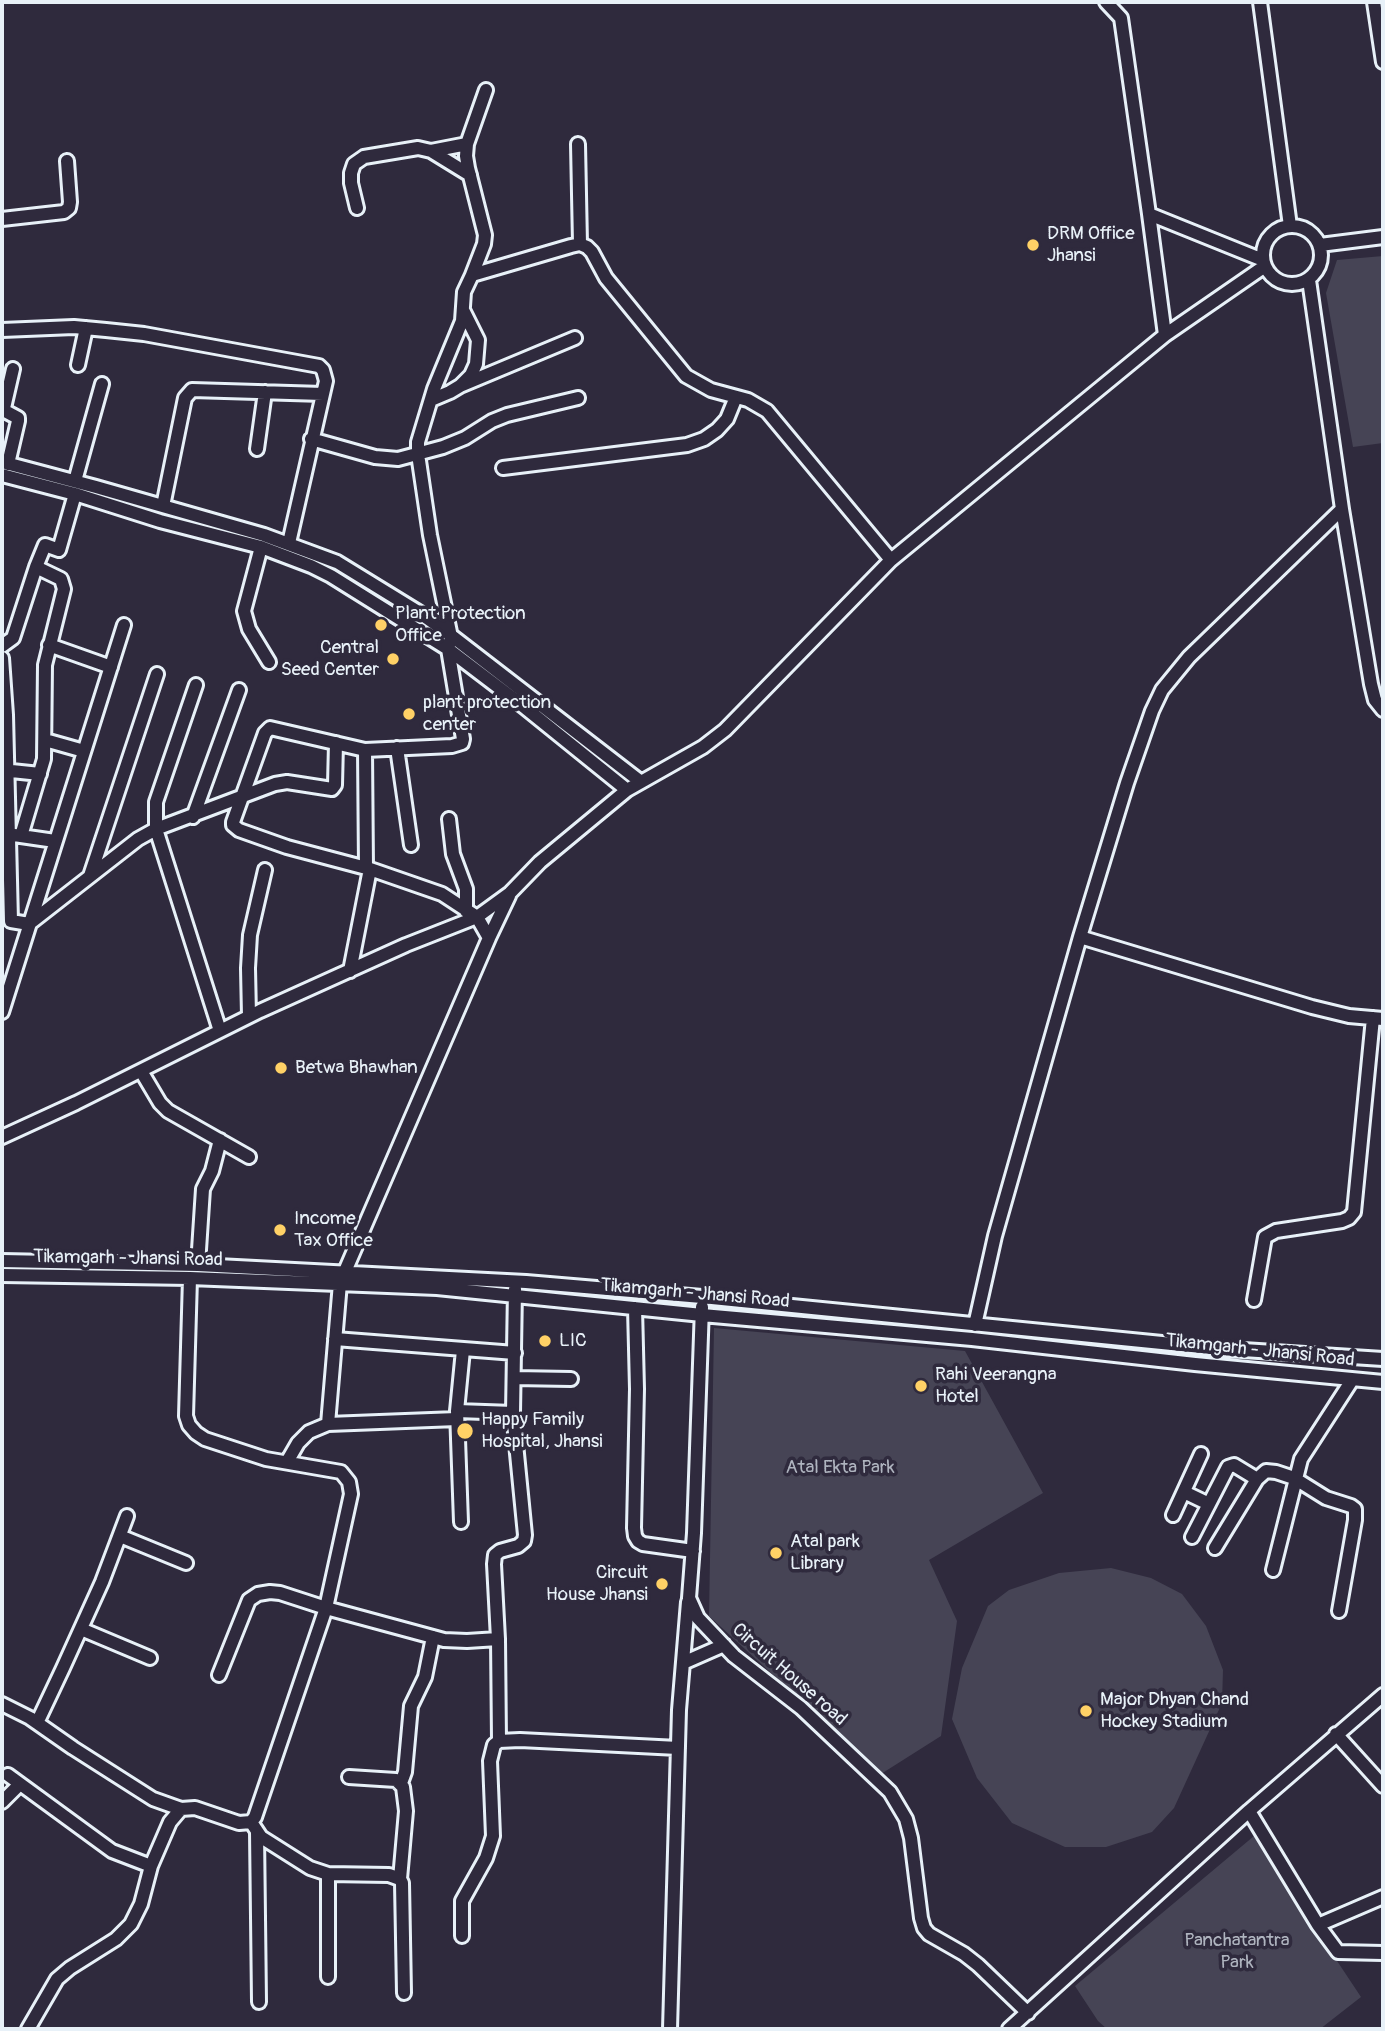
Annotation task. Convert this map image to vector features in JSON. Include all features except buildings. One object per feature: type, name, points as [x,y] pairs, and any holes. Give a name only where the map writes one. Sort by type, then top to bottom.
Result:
[{"type":"street","points":[[1106,2],[1121,18]]},
{"type":"street","points":[[1119,2],[1165,335]]},
{"type":"street","points":[[1260,2],[1290,226]]},
{"type":"street","points":[[1374,2],[1383,62]]},
{"type":"street","points":[[486,90],[467,144],[466,156],[485,235],[484,244],[464,292],[462,321],[430,400],[418,442],[430,536],[450,643],[462,743],[452,746],[365,750],[274,728],[266,730],[233,822],[235,828],[302,852],[368,868],[442,894],[472,914],[489,938]]},
{"type":"street","points":[[357,208],[351,173],[354,164],[364,157],[408,148],[431,150],[467,144]]},
{"type":"street","points":[[578,144],[580,244]]},
{"type":"street","points":[[431,150],[470,175]]},
{"type":"street","points":[[2,219],[64,212],[69,208],[67,161]]},
{"type":"street","points":[[1149,214],[1264,263]]},
{"type":"street","points":[[1290,226],[1308,230],[1316,237],[1322,255],[1316,273],[1299,284],[1279,281],[1270,275],[1264,263],[1263,250],[1266,241],[1273,233],[1290,226]]},
{"type":"street","points":[[1320,245],[1383,237]]},
{"type":"street","points":[[472,275],[580,244],[592,252],[607,278],[686,376],[711,390],[748,400],[767,411],[891,560]]},
{"type":"street","points":[[2,1137],[249,1016],[472,914],[510,893],[540,862],[627,790],[703,747],[725,730],[891,560],[1165,335],[1264,263]]},
{"type":"street","points":[[1309,280],[1342,509],[1371,684],[1375,699],[1383,710]]},
{"type":"street","points":[[460,386],[471,375],[478,351],[478,340],[463,310]]},
{"type":"street","points":[[2,330],[74,327],[144,334],[319,366],[325,375],[323,394],[289,543]]},
{"type":"street","points":[[78,365],[86,328]]},
{"type":"street","points":[[430,400],[575,338]]},
{"type":"street","points":[[13,369],[4,408],[18,418],[18,421],[4,467],[94,493],[194,514],[289,543],[337,562],[420,613],[450,643],[523,706],[627,790]]},
{"type":"street","points":[[2,646],[13,638],[44,545],[59,550],[102,384]]},
{"type":"street","points":[[163,506],[185,398],[192,390],[323,394]]},
{"type":"street","points":[[257,449],[265,392]]},
{"type":"street","points":[[503,468],[687,445],[704,439],[717,430],[727,419],[736,397]]},
{"type":"street","points":[[312,439],[385,459],[398,459],[454,443],[507,415],[578,398]]},
{"type":"street","points":[[94,493],[191,528],[261,547],[331,576],[450,643],[641,782]]},
{"type":"street","points":[[975,1325],[995,1236],[1080,937],[1130,772],[1152,711],[1162,690],[1189,657],[1342,509]]},
{"type":"street","points":[[191,528],[194,514]]},
{"type":"street","points":[[261,547],[244,611],[249,629],[269,662]]},
{"type":"street","points":[[10,829],[40,774],[44,759],[45,665],[64,589],[61,579],[36,566]]},
{"type":"street","points":[[3,1004],[124,625]]},
{"type":"street","points":[[49,645],[111,667]]},
{"type":"street","points":[[2,658],[5,770],[10,829],[7,925],[29,924],[138,839],[156,829],[287,782],[332,789],[335,785],[336,743]]},
{"type":"street","points":[[90,877],[157,674]]},
{"type":"street","points":[[196,685],[156,802],[156,829],[220,1031]]},
{"type":"street","points":[[192,817],[239,690]]},
{"type":"street","points":[[45,740],[84,751]]},
{"type":"street","points":[[397,748],[411,845]]},
{"type":"street","points":[[349,971],[368,868],[365,750]]},
{"type":"street","points":[[5,770],[40,774]]},
{"type":"street","points":[[449,819],[453,854],[472,914]]},
{"type":"street","points":[[10,829],[55,841]]},
{"type":"street","points":[[249,1016],[249,944],[265,870]]},
{"type":"street","points":[[328,1424],[342,1277],[510,893]]},
{"type":"street","points":[[1080,937],[1312,1007],[1349,1016],[1378,1018],[1354,1212],[1342,1221],[1276,1231],[1265,1237],[1254,1300]]},
{"type":"street","points":[[141,1071],[160,1103],[168,1111],[249,1157]]},
{"type":"street","points":[[198,1265],[203,1189],[212,1171],[220,1140]]},
{"type":"street","name":"Tikamgarh - Jhansi Road","points":[[2,1262],[198,1265],[437,1288],[515,1288],[702,1297],[1212,1348],[1383,1359]]},
{"type":"street","points":[[164,1264],[165,1278]]},
{"type":"street","name":"Tikamgarh - Jhansi Road","points":[[2,1275],[190,1279],[342,1277]]},
{"type":"street","points":[[190,1279],[186,1416],[189,1425],[205,1439],[267,1458],[341,1472],[349,1482],[351,1494],[326,1608],[254,1827],[259,2002]]},
{"type":"street","points":[[499,1741],[495,1555],[518,1546],[524,1541],[525,1535],[513,1413],[515,1288]]},
{"type":"street","name":"Tikamgarh - Jhansi Road","points":[[515,1288],[635,1308],[860,1328],[1383,1382]]},
{"type":"street","points":[[670,2029],[678,1748],[693,1551],[702,1297]]},
{"type":"street","points":[[635,1308],[635,1536],[643,1544],[693,1551]]},
{"type":"street","points":[[1058,1349],[1060,1332]]},
{"type":"street","points":[[335,1339],[516,1353]]},
{"type":"street","points":[[461,1522],[457,1415],[463,1350]]},
{"type":"street","points":[[514,1378],[571,1379]]},
{"type":"street","points":[[1273,1570],[1286,1523],[1294,1478],[1301,1459],[1352,1380]]},
{"type":"street","points":[[287,1462],[298,1443],[309,1432],[328,1424],[513,1413]]},
{"type":"street","points":[[1172,1515],[1201,1454]]},
{"type":"street","points":[[1192,1537],[1231,1465],[1257,1479]]},
{"type":"street","points":[[1215,1548],[1257,1479],[1271,1471],[1294,1478],[1326,1498],[1351,1506],[1355,1509],[1355,1520],[1339,1611]]},
{"type":"street","points":[[1184,1492],[1209,1504]]},
{"type":"street","points":[[37,1723],[81,1629],[127,1516]]},
{"type":"street","points":[[120,1536],[186,1563]]},
{"type":"street","points":[[219,1675],[249,1600],[258,1594],[270,1592],[432,1637],[458,1642],[498,1639]]},
{"type":"street","name":"Circuit House road","points":[[689,1598],[698,1618],[734,1656],[801,1708],[890,1792],[903,1812],[909,1829],[924,1928],[929,1934],[978,1965],[1028,2013]]},
{"type":"street","points":[[81,1629],[150,1658]]},
{"type":"street","points":[[401,1783],[405,1772],[410,1711],[425,1677],[432,1637]]},
{"type":"street","points":[[683,1663],[724,1646]]},
{"type":"street","points":[[1009,2029],[1249,1811],[1383,1695]]},
{"type":"street","points":[[2,1704],[37,1723],[153,1799],[181,1808],[195,1808],[254,1827],[269,1843],[310,1868],[328,1874],[389,1875],[400,1879]]},
{"type":"street","points":[[1336,1734],[1383,1786]]},
{"type":"street","points":[[462,1936],[462,1901],[485,1858],[493,1836],[490,1761],[494,1745],[499,1741],[520,1740],[678,1748]]},
{"type":"street","points":[[8,1775],[113,1851],[151,1866]]},
{"type":"street","points":[[349,1777],[396,1780],[403,1787],[405,1811],[400,1879],[404,1993]]},
{"type":"street","points":[[2,1802],[20,1784]]},
{"type":"street","points":[[28,2029],[57,1979],[116,1939],[131,1924],[141,1904],[151,1866],[170,1822],[181,1808]]},
{"type":"street","points":[[1249,1811],[1318,1925],[1338,1952],[1383,1953]]},
{"type":"street","points":[[328,1874],[328,1978]]},
{"type":"street","points":[[1318,1925],[1383,1897]]},
{"type":"green space","points":[[1383,256],[1383,443],[1353,447],[1326,293],[1337,260]]},
{"type":"green space","name":"Atal Ekta Park","points":[[714,1328],[965,1351],[1043,1493],[929,1560],[957,1621],[941,1736],[881,1774],[709,1616]]},
{"type":"green space","name":"Major Dhyan Chand Hockey Stadium","points":[[1111,1568],[1151,1578],[1182,1594],[1206,1626],[1223,1670],[1222,1703],[1174,1808],[1152,1832],[1106,1847],[1065,1847],[1012,1823],[977,1778],[952,1719],[962,1668],[988,1606],[1009,1590],[1059,1573]]},
{"type":"green space","name":"Panchatantra Park","points":[[1254,1836],[1361,1997],[1320,2029],[1107,2029],[1098,2021],[1075,1986]]},
{"type":"place","name":"DRM Office Jhansi","points":[[1033,245]]},
{"type":"place","name":"Plant Protection Office","points":[[381,625]]},
{"type":"place","name":"Central Seed Center","points":[[393,659]]},
{"type":"place","name":"plant protection center","points":[[409,714]]},
{"type":"place","name":"Betwa Bhawhan","points":[[281,1068]]},
{"type":"place","name":"Income Tax Office","points":[[280,1230]]},
{"type":"place","name":"LIC","points":[[545,1341]]},
{"type":"place","name":"Rahi Veerangna Hotel","points":[[921,1386]]},
{"type":"place","name":"Happy Family Hospital, Jhansi","points":[[465,1431]]},
{"type":"place","name":"Atal park Library","points":[[776,1553]]},
{"type":"place","name":"Circuit House Jhansi","points":[[662,1584]]},
{"type":"place","name":"Major Dhyan Chand Hockey Stadium","points":[[1086,1711]]}]
